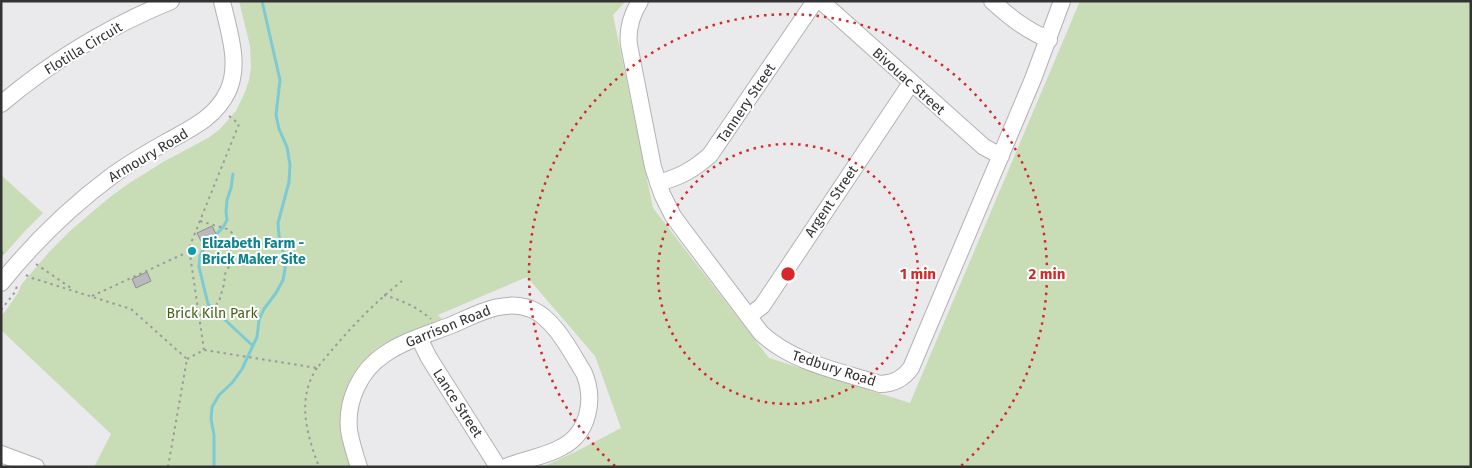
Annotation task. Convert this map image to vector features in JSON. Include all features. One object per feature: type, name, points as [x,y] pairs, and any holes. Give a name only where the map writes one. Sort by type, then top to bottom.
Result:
[{"type":"street","name":"Flotilla Circuit","points":[[1,104],[71,53],[117,27],[171,1]]},
{"type":"street","name":"Armoury Road","points":[[1,283],[52,226],[92,191],[138,159],[194,127],[210,116],[222,102],[229,89],[233,74],[234,58],[232,41],[222,1]]},
{"type":"street","name":"Tedbury Road","points":[[640,1],[631,21],[628,39],[653,167],[666,203],[673,216],[769,341],[798,358],[880,384],[893,382],[901,378],[911,368],[1049,40],[1062,1]]},
{"type":"street","name":"Tannery Street","points":[[658,183],[687,173],[710,155],[815,1]]},
{"type":"street","name":"Bivouac Street","points":[[821,1],[984,147],[1001,156]]},
{"type":"street","points":[[992,1],[1021,25],[1049,40]]},
{"type":"street","name":"Argent Street","points":[[748,316],[762,306],[911,83]]},
{"type":"street","name":"Garrison Road","points":[[359,467],[350,436],[350,406],[357,386],[370,367],[383,355],[399,346],[482,312],[514,305],[532,310],[546,319],[558,332],[584,373],[590,398],[587,416],[578,434],[563,447],[506,467]]},
{"type":"street","name":"Lance Street","points":[[419,338],[429,358],[498,467]]},
{"type":"street","points":[[1,454],[36,467]]},
{"type":"path","points":[[204,350],[190,244],[239,124],[229,116]]},
{"type":"path","points":[[200,221],[227,229],[235,235],[231,250],[232,261],[225,274],[219,302],[206,314],[200,315]]},
{"type":"path","points":[[92,296],[190,251]]},
{"type":"path","points":[[1,252],[6,256]]},
{"type":"path","points":[[34,262],[74,290]]},
{"type":"path","points":[[25,274],[32,278],[131,309],[187,359]]},
{"type":"path","points":[[319,467],[310,439],[305,401],[308,384],[317,368],[341,339],[364,314],[402,281]]},
{"type":"path","points":[[384,295],[412,306],[432,320]]},
{"type":"path","points":[[187,359],[204,350],[317,368]]},
{"type":"path","points":[[168,467],[187,359]]},
{"type":"green space","name":"Brick Kiln Park","points":[[239,1],[626,1],[613,15],[653,208],[769,358],[910,403],[1080,1],[1471,1],[1471,467],[543,467],[621,428],[595,356],[527,277],[438,315],[442,319],[389,341],[368,356],[352,376],[343,400],[341,413],[342,431],[350,467],[94,467],[111,434],[1,330],[1,315],[18,293],[21,285],[70,231],[128,184],[163,162],[208,138],[220,129],[236,111],[245,92],[251,68],[250,46]]},
{"type":"green space","points":[[1,175],[43,213],[1,258]]},
{"type":"building","points":[[212,226],[216,234],[201,241],[197,233]]},
{"type":"building","points":[[147,272],[151,281],[136,288],[132,279]]},
{"type":"waterway","points":[[214,467],[212,407],[219,395],[232,383],[242,369],[257,337],[259,320],[283,280],[285,269],[278,223],[289,182],[290,165],[287,147],[279,129],[276,115],[280,80],[262,1]]},
{"type":"waterway","points":[[233,174],[227,200],[227,220],[204,248],[200,256],[199,267],[208,304],[253,346]]},
{"type":"place","name":"Elizabeth Farm - Brick Maker Site","points":[[192,251]]}]
